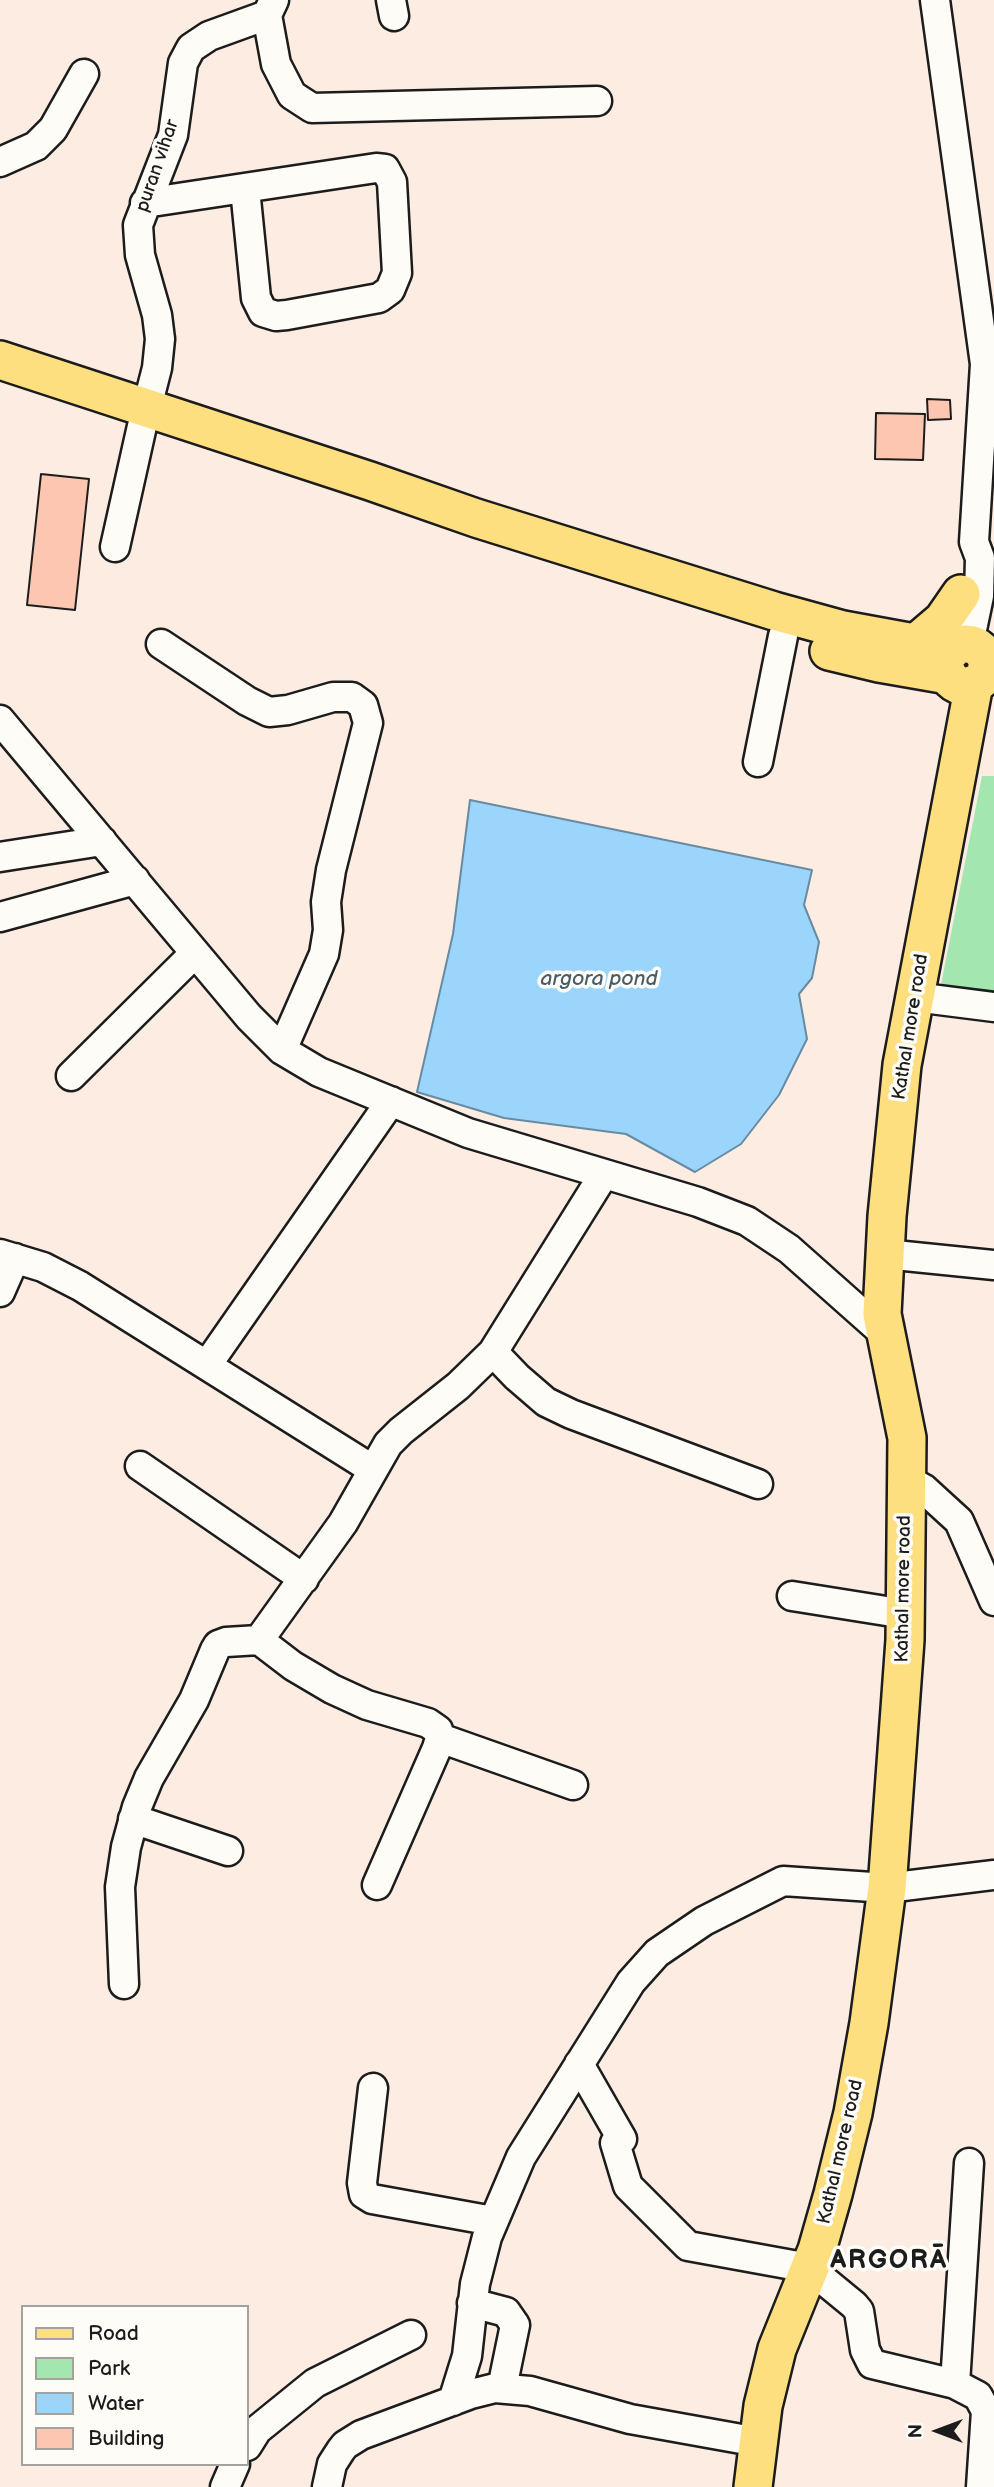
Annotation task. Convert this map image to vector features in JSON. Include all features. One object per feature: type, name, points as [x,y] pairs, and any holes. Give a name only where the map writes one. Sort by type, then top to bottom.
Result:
[{"type":"main road","points":[[0,360],[448,532],[840,654],[972,663]]},
{"type":"main road","points":[[0,381],[145,416],[681,582],[843,630],[916,643],[972,663]]},
{"type":"main road","points":[[916,643],[943,620],[961,594]]},
{"type":"main road","name":"Kathal more road","points":[[753,2487],[763,2406],[777,2349],[809,2268],[833,2194],[853,2113],[869,2023],[887,1888],[905,1614],[907,1438],[882,1314],[885,1254],[902,1065],[972,663]]},
{"type":"street","points":[[935,0],[985,364],[974,542],[966,558],[961,594],[972,663]]},
{"type":"street","points":[[271,7],[276,64],[292,95],[312,108],[597,101]]},
{"type":"street","name":"puran vihar","points":[[115,547],[157,368],[160,339],[157,315],[140,255],[138,225],[173,135],[183,64],[191,48],[209,36],[271,7]]},
{"type":"street","points":[[0,162],[36,146],[53,129],[84,74]]},
{"type":"street","points":[[145,204],[376,168],[385,169],[392,182],[397,273],[390,290],[379,298],[287,315],[276,316],[263,312],[256,298],[246,189]]},
{"type":"street","points":[[972,663],[981,558],[974,542]]},
{"type":"street","points":[[758,762],[783,636]]},
{"type":"street","points":[[161,644],[247,701],[269,712],[288,710],[333,698],[352,697],[363,705],[368,723],[331,870],[326,902],[328,930],[324,954],[282,1050]]},
{"type":"street","points":[[0,720],[249,1017],[282,1050],[319,1072],[468,1133],[698,1202],[747,1221],[789,1249],[887,1336]]},
{"type":"street","points":[[0,857],[102,841]]},
{"type":"street","points":[[0,917],[135,880]]},
{"type":"street","points":[[71,1076],[195,953]]},
{"type":"street","points":[[915,997],[994,1007]]},
{"type":"street","points":[[207,1366],[391,1101]]},
{"type":"street","points":[[259,1640],[343,1523],[387,1444],[458,1386],[493,1352],[604,1174]]},
{"type":"street","points":[[885,1254],[994,1265]]},
{"type":"street","points":[[0,1292],[8,1256],[43,1267],[80,1286],[372,1469]]},
{"type":"street","points":[[493,1352],[536,1394],[562,1410],[758,1484]]},
{"type":"street","points":[[140,1466],[304,1579]]},
{"type":"street","points":[[906,1479],[924,1489],[959,1521],[994,1601]]},
{"type":"street","points":[[792,1596],[905,1614]]},
{"type":"street","points":[[124,1984],[120,1887],[125,1847],[149,1778],[194,1700],[206,1667],[218,1645],[259,1640],[331,1689],[367,1705],[428,1723],[438,1730],[440,1738],[437,1748],[377,1885]]},
{"type":"street","points":[[440,1738],[573,1785]]},
{"type":"street","points":[[133,1819],[228,1851]]},
{"type":"street","points":[[453,2400],[467,2356],[474,2284],[493,2221],[521,2157],[631,1982],[657,1953],[704,1921],[783,1881],[887,1888],[994,1875]]},
{"type":"street","points":[[579,2064],[618,2141],[628,2186],[688,2246],[809,2268],[859,2311],[865,2350],[872,2364],[955,2384],[978,2396],[990,2411],[981,2487]]},
{"type":"street","points":[[373,2088],[362,2183],[364,2194],[372,2199],[493,2221]]},
{"type":"street","points":[[955,2384],[969,2162]]},
{"type":"street","points":[[472,2303],[506,2312],[515,2325],[502,2388]]},
{"type":"street","points":[[248,2444],[257,2430],[315,2383],[411,2335]]},
{"type":"street","points":[[327,2487],[332,2464],[345,2445],[361,2435],[471,2394],[502,2388],[530,2391],[630,2419],[758,2442]]},
{"type":"street","points":[[225,2487],[234,2466]]},
{"type":"green space","points":[[982,776],[994,776],[994,1003],[939,995]]},
{"type":"water","name":"argora pond","points":[[470,800],[812,870],[804,905],[819,942],[812,978],[799,994],[807,1039],[779,1095],[741,1144],[695,1172],[626,1134],[504,1118],[417,1092],[453,934]]},
{"type":"building","points":[[927,399],[950,400],[951,419],[928,420]]},
{"type":"building","points":[[876,413],[925,414],[923,460],[875,459]]},
{"type":"building","points":[[41,474],[89,479],[75,610],[27,605]]},
{"type":"district","name":"ARGORĀ","points":[[889,2261]]}]
